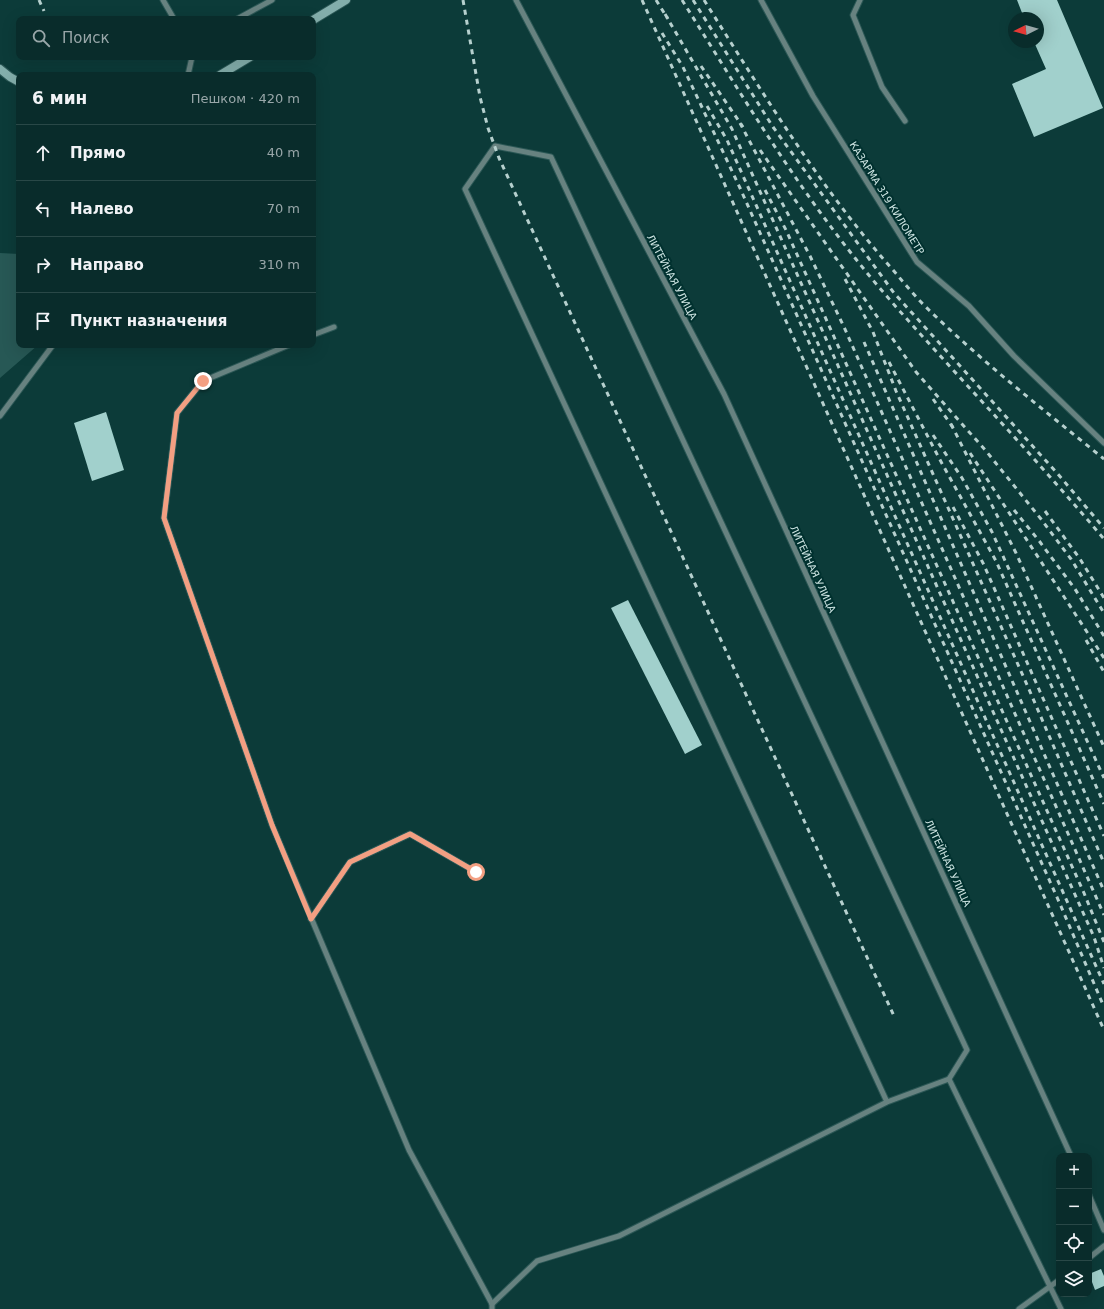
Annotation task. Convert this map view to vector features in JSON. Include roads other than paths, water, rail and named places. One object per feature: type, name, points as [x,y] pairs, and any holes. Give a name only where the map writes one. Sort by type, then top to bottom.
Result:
[{"type":"main road","points":[[316,18],[346,0]]},
{"type":"main road","points":[[225,72],[245,60]]},
{"type":"main road","points":[[0,69],[16,80]]},
{"type":"lane","points":[[163,0],[172,16]]},
{"type":"lane","points":[[243,16],[272,0]]},
{"type":"lane","name":"ЛИТЕЙНАЯ УЛИЦА","points":[[516,0],[724,394],[1070,1153]]},
{"type":"lane","name":"КАЗАРМА 319 КИЛОМЕТР","points":[[761,0],[813,96],[917,262],[969,306],[1014,356],[1104,443]]},
{"type":"lane","points":[[860,0],[853,15],[882,87],[905,122]]},
{"type":"lane","points":[[189,72],[191,60]]},
{"type":"lane","points":[[282,348],[203,381],[177,413],[164,518],[272,825],[311,919],[409,1150],[492,1307],[537,1261],[619,1236],[887,1102],[949,1079],[966,1050],[551,156],[495,146],[465,189],[887,1102]]},
{"type":"lane","points":[[316,334],[334,327]]},
{"type":"lane","points":[[0,416],[51,348]]},
{"type":"lane","points":[[311,919],[350,862],[410,834],[476,872]]},
{"type":"lane","points":[[949,1079],[1061,1309]]},
{"type":"lane","points":[[1092,1202],[1104,1230]]},
{"type":"lane","points":[[1092,1256],[1104,1246]]},
{"type":"lane","points":[[1019,1309],[1056,1282]]},
{"type":"railway","points":[[39,0],[44,11]]},
{"type":"railway","points":[[463,0],[480,97],[488,128],[499,158],[894,1016]]},
{"type":"railway","points":[[642,0],[1104,1030]]},
{"type":"railway","points":[[656,0],[668,19]]},
{"type":"railway","points":[[682,0],[786,164],[808,196],[855,258],[895,305],[1070,499],[1104,539]]},
{"type":"railway","points":[[693,0],[773,127],[894,293],[1057,473],[1104,528]]},
{"type":"railway","points":[[704,0],[770,105],[817,173],[866,239],[911,291],[972,350],[1104,459]]},
{"type":"railway","points":[[665,14],[732,129],[1094,937],[1104,968]]},
{"type":"railway","points":[[662,33],[683,67],[740,188],[1060,904],[1104,1007]]},
{"type":"railway","points":[[701,66],[743,127]]},
{"type":"railway","points":[[707,106],[727,140],[1104,984]]},
{"type":"railway","points":[[740,123],[810,256],[844,327],[1104,915]]},
{"type":"railway","points":[[760,150],[916,372],[986,451],[1041,519],[1071,559],[1104,613]]},
{"type":"railway","points":[[765,190],[786,230],[1084,893],[1104,942]]},
{"type":"railway","points":[[845,279],[873,332],[896,391],[1028,687],[1104,863]]},
{"type":"railway","points":[[864,342],[1104,891]]},
{"type":"railway","points":[[889,362],[939,458],[996,561],[1104,804]]},
{"type":"railway","points":[[933,399],[954,429]]},
{"type":"railway","points":[[951,424],[1016,553],[1104,747]]},
{"type":"railway","points":[[933,435],[962,478],[992,532],[1104,778]]},
{"type":"railway","points":[[970,453],[1104,658]]},
{"type":"railway","points":[[953,507],[983,563],[1104,836]]},
{"type":"railway","points":[[1014,510],[1075,589],[1104,636]]},
{"type":"railway","points":[[1045,511],[1080,559],[1104,598]]},
{"type":"railway","points":[[1086,640],[1104,672]]}]
